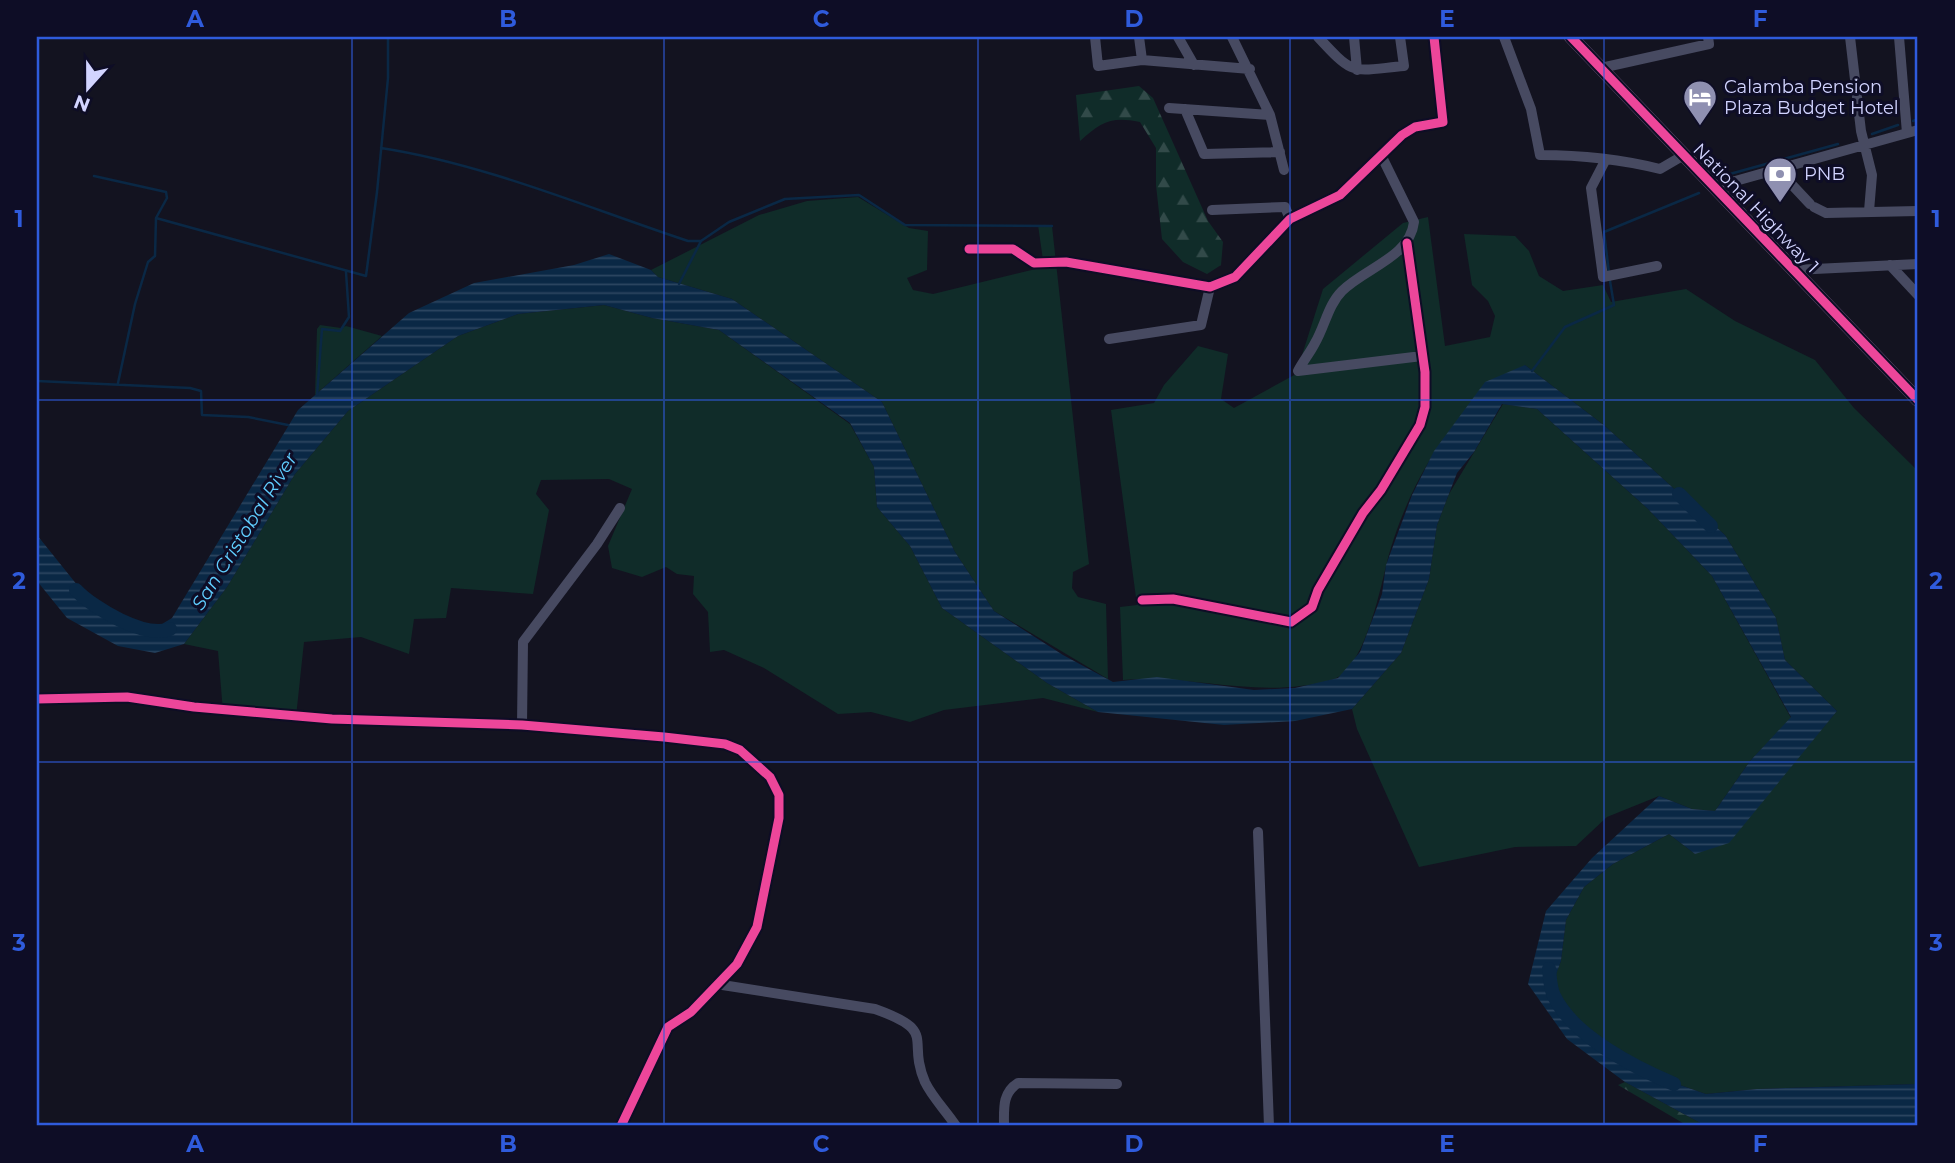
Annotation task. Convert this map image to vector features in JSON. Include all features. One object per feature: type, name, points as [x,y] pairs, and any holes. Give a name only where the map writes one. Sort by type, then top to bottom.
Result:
[{"type":"highway","name":"National Highway 1","points":[[1571,37],[1918,400]]},
{"type":"street","points":[[1095,37],[1098,66],[1142,60],[1250,69]]},
{"type":"street","points":[[1139,37],[1142,60]]},
{"type":"street","points":[[1178,37],[1194,65]]},
{"type":"street","points":[[1232,37],[1250,69],[1270,115],[1284,170]]},
{"type":"street","points":[[1318,37],[1345,66],[1357,70],[1404,66],[1401,37]]},
{"type":"street","points":[[1353,37],[1357,70]]},
{"type":"street","points":[[969,249],[1013,249],[1034,263],[1077,264],[1210,288],[1235,277],[1290,219],[1340,195],[1415,127],[1443,122],[1434,37]]},
{"type":"street","points":[[1504,37],[1531,109],[1540,155],[1606,159],[1660,169],[1684,155]]},
{"type":"street","points":[[1601,68],[1709,44],[1708,37]]},
{"type":"street","points":[[1850,37],[1861,131],[1872,175],[1869,211]]},
{"type":"street","points":[[1899,37],[1907,133]]},
{"type":"street","points":[[1168,108],[1270,115]]},
{"type":"street","points":[[1185,109],[1203,154],[1280,152]]},
{"type":"street","points":[[1714,187],[1918,130]]},
{"type":"street","points":[[1142,600],[1173,599],[1291,622],[1312,607],[1318,590],[1363,513],[1420,425],[1425,407],[1422,356],[1407,243],[1414,222],[1381,155]]},
{"type":"street","points":[[1606,159],[1591,188],[1603,277],[1657,266]]},
{"type":"street","points":[[1779,171],[1812,206],[1825,213],[1918,211]]},
{"type":"street","points":[[1213,210],[1285,207],[1290,219]]},
{"type":"street","points":[[1407,243],[1343,289],[1298,371],[1422,356]]},
{"type":"street","points":[[1794,270],[1918,264]]},
{"type":"street","points":[[1890,265],[1918,295]]},
{"type":"street","points":[[1109,339],[1201,326],[1210,288]]},
{"type":"street","points":[[522,725],[523,642],[597,544],[620,508]]},
{"type":"street","points":[[37,699],[127,697],[194,708],[332,719],[522,725],[725,744],[740,750],[770,777],[779,795],[779,818],[757,927],[737,964],[691,1012],[668,1027],[621,1126]]},
{"type":"street","points":[[1258,832],[1269,1126]]},
{"type":"street","points":[[716,984],[875,1009],[898,1017],[911,1026],[919,1038],[925,1082],[956,1126]]},
{"type":"street","points":[[1004,1126],[1005,1098],[1011,1087],[1018,1083],[1117,1084]]},
{"type":"green space","points":[[1139,86],[1153,98],[1208,221],[1223,242],[1221,265],[1207,274],[1183,262],[1162,239],[1156,185],[1156,148],[1140,122],[1107,122],[1080,141],[1076,95]]},
{"type":"green space","points":[[858,197],[909,228],[928,231],[927,270],[907,278],[913,290],[933,294],[1044,267],[1038,225],[1052,226],[1089,564],[1073,572],[1072,588],[1078,597],[1106,604],[1108,679],[994,611],[955,552],[882,402],[732,299],[658,277],[651,270],[759,215],[807,201]]},
{"type":"green space","points":[[1428,217],[1445,346],[1490,337],[1495,316],[1488,301],[1472,285],[1464,234],[1515,236],[1529,251],[1539,276],[1563,291],[1603,285],[1611,302],[1686,289],[1735,321],[1815,360],[1854,408],[1918,471],[1918,1084],[1757,1089],[1706,1094],[1625,1066],[1566,1016],[1549,991],[1561,961],[1566,920],[1584,887],[1613,864],[1669,834],[1695,854],[1783,775],[1837,711],[1785,660],[1776,618],[1725,535],[1605,426],[1525,365],[1464,416],[1433,454],[1397,529],[1369,629],[1354,661],[1344,673],[1334,679],[1281,688],[1176,680],[1123,680],[1120,607],[1137,605],[1111,410],[1154,403],[1164,385],[1198,346],[1228,354],[1221,399],[1234,408],[1296,374],[1323,289],[1403,223]]},
{"type":"green space","points":[[604,305],[652,318],[719,330],[850,424],[874,467],[877,507],[910,546],[942,608],[1047,683],[1098,712],[1043,698],[944,710],[910,722],[871,712],[838,714],[764,668],[724,650],[710,652],[708,612],[693,594],[694,576],[677,574],[666,567],[642,577],[612,568],[608,546],[632,489],[609,479],[541,480],[536,494],[549,510],[533,594],[451,588],[446,618],[414,619],[409,654],[361,637],[304,642],[296,717],[223,712],[218,651],[184,644],[227,587],[295,474],[348,411],[458,336],[518,314]]},
{"type":"green space","points":[[320,325],[341,328],[346,326],[382,336],[315,395],[317,329]]},
{"type":"green space","points":[[1503,404],[1537,409],[1648,509],[1712,576],[1791,718],[1750,761],[1715,811],[1692,809],[1659,796],[1607,817],[1576,846],[1515,847],[1419,867],[1357,729],[1352,709],[1401,653],[1429,579],[1437,525],[1449,494]]},
{"type":"green space","points":[[1625,1082],[1704,1125],[1759,1126],[1688,1126],[1618,1085]]},
{"type":"water","points":[[609,254],[651,270],[658,277],[732,299],[882,402],[955,552],[994,611],[1063,655],[1113,682],[1157,677],[1254,690],[1295,688],[1338,678],[1360,652],[1382,594],[1386,565],[1412,495],[1434,451],[1485,382],[1525,365],[1605,426],[1725,535],[1776,618],[1785,660],[1837,711],[1729,843],[1695,854],[1669,834],[1613,864],[1584,887],[1566,920],[1561,961],[1550,991],[1566,1016],[1625,1066],[1706,1094],[1757,1089],[1918,1084],[1918,1126],[1704,1125],[1625,1082],[1567,1039],[1528,984],[1546,911],[1592,858],[1659,796],[1692,809],[1715,811],[1750,761],[1791,717],[1712,576],[1648,509],[1537,409],[1502,404],[1474,452],[1457,473],[1437,525],[1429,579],[1401,653],[1352,709],[1295,721],[1224,725],[1098,712],[1047,683],[942,608],[910,546],[877,507],[874,467],[850,423],[719,330],[652,318],[604,305],[518,314],[458,336],[348,411],[295,474],[227,587],[184,644],[155,653],[118,646],[67,618],[37,581],[37,535],[94,606],[124,626],[152,630],[172,618],[298,410],[409,313],[474,283],[574,265]]},
{"type":"waterway","points":[[156,218],[366,276],[388,78],[388,37]]},
{"type":"waterway","points":[[1913,121],[1918,119]]},
{"type":"waterway","points":[[1872,134],[1898,125]]},
{"type":"waterway","points":[[1719,177],[1838,144]]},
{"type":"waterway","points":[[381,148],[420,155],[497,176],[688,241],[700,241]]},
{"type":"waterway","points":[[94,176],[166,192],[167,198],[156,218],[155,256],[148,262],[135,304],[118,383]]},
{"type":"waterway","points":[[1609,273],[1604,232],[1699,193]]},
{"type":"waterway","points":[[679,284],[701,241],[729,222],[785,199],[859,195],[905,225],[1052,226]]},
{"type":"waterway","points":[[317,395],[322,329],[340,331],[349,317],[346,272]]},
{"type":"waterway","points":[[1532,371],[1565,327],[1614,305],[1610,281]]},
{"type":"waterway","points":[[37,381],[190,388],[201,391],[202,415],[248,417],[288,425]]},
{"type":"waterway","name":"San Cristobal River","points":[[1679,494],[1711,526]]},
{"type":"waterway","name":"San Cristobal River","points":[[76,590],[94,605],[134,626],[147,630],[170,629]]},
{"type":"waterway","name":"San Cristobal River","points":[[1549,969],[1554,996],[1575,1024],[1606,1049],[1674,1084]]},
{"type":"cycle path","points":[[969,249],[1013,249],[1034,263],[1066,262],[1210,287],[1235,277],[1290,219],[1340,195],[1402,135],[1415,127],[1443,122],[1434,37]]},
{"type":"cycle path","points":[[1571,37],[1918,400]]},
{"type":"cycle path","points":[[1142,600],[1173,599],[1291,622],[1312,607],[1318,590],[1363,513],[1381,490],[1420,425],[1425,407],[1425,372],[1407,243]]},
{"type":"cycle path","points":[[37,699],[127,697],[194,707],[332,719],[522,725],[664,737],[725,744],[740,750],[770,777],[779,795],[779,818],[757,927],[737,964],[691,1012],[668,1027],[621,1126]]},
{"type":"place","name":"Calamba Pension Plaza Budget Hotel","points":[[1700,127]]},
{"type":"place","name":"PNB","points":[[1780,204]]}]
